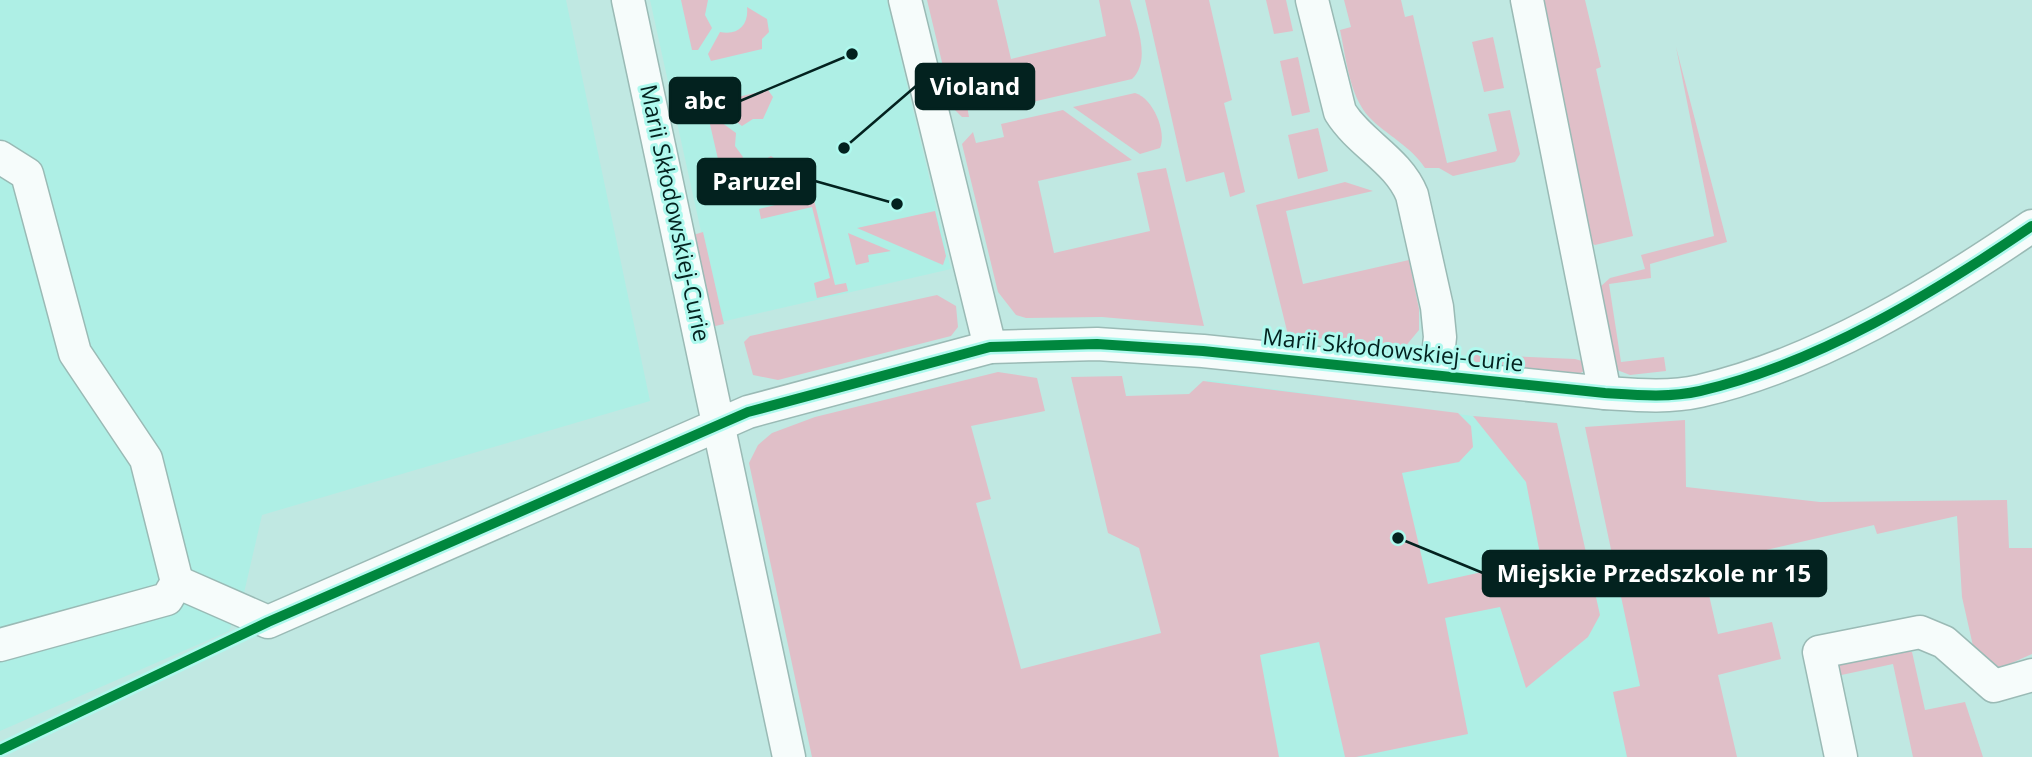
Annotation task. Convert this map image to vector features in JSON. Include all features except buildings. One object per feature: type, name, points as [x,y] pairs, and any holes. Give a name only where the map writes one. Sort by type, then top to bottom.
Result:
[{"type":"street","name":"Marii Skłodowskiej-Curie","points":[[628,0],[721,426],[789,757]]},
{"type":"street","points":[[905,0],[990,347]]},
{"type":"street","name":"Marii Skłodowskiej-Curie","points":[[1312,0],[1340,112],[1364,142],[1405,179],[1412,195],[1437,307],[1440,337],[1436,376]]},
{"type":"street","points":[[1527,0],[1605,393]]},
{"type":"street","points":[[0,157],[27,174],[75,353],[146,459],[177,582],[167,599],[0,645]]},
{"type":"street","name":"Marii Skłodowskiej-Curie","points":[[721,426],[748,412],[990,347],[1128,346],[1605,393],[1655,396],[1699,391],[1786,365],[1947,284],[2032,226]]},
{"type":"street","points":[[177,582],[268,622],[721,426]]},
{"type":"street","points":[[1841,757],[1819,652],[1920,632],[1944,642],[1994,686],[2032,675]]},
{"type":"shaded area","points":[[0,0],[566,0],[650,401],[262,515],[244,593],[229,631],[0,731]]},
{"type":"shaded area","points":[[650,0],[887,0],[951,269],[721,322]]},
{"type":"shaded area","points":[[681,0],[708,0],[705,15],[712,28],[698,50],[692,50]]},
{"type":"shaded area","points":[[927,0],[997,0],[1011,59],[1106,36],[1099,0],[1130,0],[1141,41],[1141,62],[1132,79],[998,110],[995,101],[967,106],[969,117],[962,117],[953,108]]},
{"type":"shaded area","points":[[1145,0],[1209,0],[1232,100],[1224,103],[1245,192],[1230,197],[1224,172],[1186,182]]},
{"type":"shaded area","points":[[1266,0],[1286,0],[1293,31],[1274,34]]},
{"type":"shaded area","points":[[1344,0],[1401,0],[1405,17],[1413,15],[1447,163],[1497,151],[1488,114],[1510,110],[1520,154],[1515,162],[1453,176],[1439,168],[1425,168],[1413,153],[1369,117],[1357,98],[1349,75],[1340,30],[1351,27]]},
{"type":"shaded area","points":[[1538,0],[1585,0],[1601,67],[1596,69],[1633,236],[1595,245],[1591,243]]},
{"type":"shaded area","points":[[747,7],[767,19],[769,32],[762,39],[762,49],[711,61],[708,54],[720,32],[732,32],[741,28],[746,19]]},
{"type":"shaded area","points":[[1493,37],[1504,88],[1484,92],[1472,42]]},
{"type":"shaded area","points":[[1676,47],[1727,242],[1650,264],[1651,278],[1609,284],[1621,362],[1664,357],[1666,371],[1630,375],[1612,368],[1599,288],[1610,278],[1645,269],[1641,255],[1714,236]]},
{"type":"shaded area","points":[[1298,57],[1310,112],[1292,116],[1280,61]]},
{"type":"shaded area","points":[[768,90],[773,97],[763,119],[753,119],[742,126],[719,109],[720,101]]},
{"type":"shaded area","points":[[1135,93],[1142,96],[1153,108],[1162,133],[1160,148],[1140,154],[1073,107]]},
{"type":"shaded area","points":[[1063,110],[1132,160],[1038,181],[1054,253],[1150,231],[1137,173],[1166,168],[1204,326],[1102,317],[1026,318],[1016,315],[998,292],[962,144],[973,132],[976,143],[1004,137],[1001,124]]},
{"type":"shaded area","points":[[714,117],[736,133],[735,146],[743,157],[730,180],[723,181],[709,120]]},
{"type":"shaded area","points":[[1318,128],[1328,171],[1298,179],[1288,135]]},
{"type":"shaded area","points":[[771,156],[792,171],[792,180],[742,192],[738,185],[752,160],[760,162]]},
{"type":"shaded area","points":[[1345,182],[1373,191],[1286,211],[1303,284],[1409,260],[1419,309],[1419,330],[1404,348],[1288,335],[1256,205]]},
{"type":"shaded area","points":[[813,196],[835,285],[846,283],[848,291],[817,298],[814,283],[830,278],[812,207],[761,219],[759,209]]},
{"type":"shaded area","points":[[935,211],[946,256],[943,265],[857,228]]},
{"type":"shaded area","points":[[703,232],[724,324],[711,327],[693,235]]},
{"type":"shaded area","points":[[848,233],[891,251],[868,255],[869,262],[856,265]]},
{"type":"shaded area","points":[[937,295],[956,306],[958,327],[951,336],[778,380],[753,375],[744,342],[750,336]]},
{"type":"shaded area","points":[[1466,354],[1575,359],[1582,361],[1586,370],[1575,376],[1478,364]]},
{"type":"shaded area","points":[[998,372],[1037,378],[1045,411],[971,426],[991,499],[976,503],[1021,669],[1161,633],[1139,548],[1108,533],[1071,377],[1122,376],[1126,396],[1189,394],[1203,381],[1458,413],[1471,426],[1473,447],[1459,462],[1402,473],[1428,584],[1541,559],[1526,482],[1473,416],[1557,423],[1600,615],[1588,637],[1526,688],[1500,607],[1445,618],[1468,734],[1356,757],[1345,757],[1319,642],[1260,655],[1279,757],[812,757],[749,463],[758,445],[772,433],[815,417]]},
{"type":"shaded area","points":[[1207,380],[1473,416],[1557,423],[1589,567],[1615,558],[1690,757],[1203,757],[1190,427]]},
{"type":"shaded area","points":[[1685,420],[1686,487],[1820,502],[2007,500],[2009,548],[2032,548],[2032,654],[1980,677],[1962,597],[1957,516],[1877,534],[1874,525],[1702,565],[1718,634],[1772,622],[1781,659],[1718,675],[1737,757],[1627,757],[1613,692],[1640,686],[1585,427]]},
{"type":"shaded area","points":[[1844,652],[1912,652],[1925,710],[1965,702],[1983,757],[1913,757],[1893,664],[1832,677],[1833,665]]},
{"type":"cycle path","points":[[0,750],[268,622],[748,412],[990,347],[1097,344],[1203,351],[1605,393],[1676,395],[1744,379],[1831,345],[1915,301],[2032,226]]},
{"type":"place","name":"abc","points":[[852,54]]},
{"type":"place","name":"Violand","points":[[844,148]]},
{"type":"place","name":"Paruzel","points":[[897,204]]},
{"type":"place","name":"Miejskie Przedszkole nr 15","points":[[1398,538]]}]
